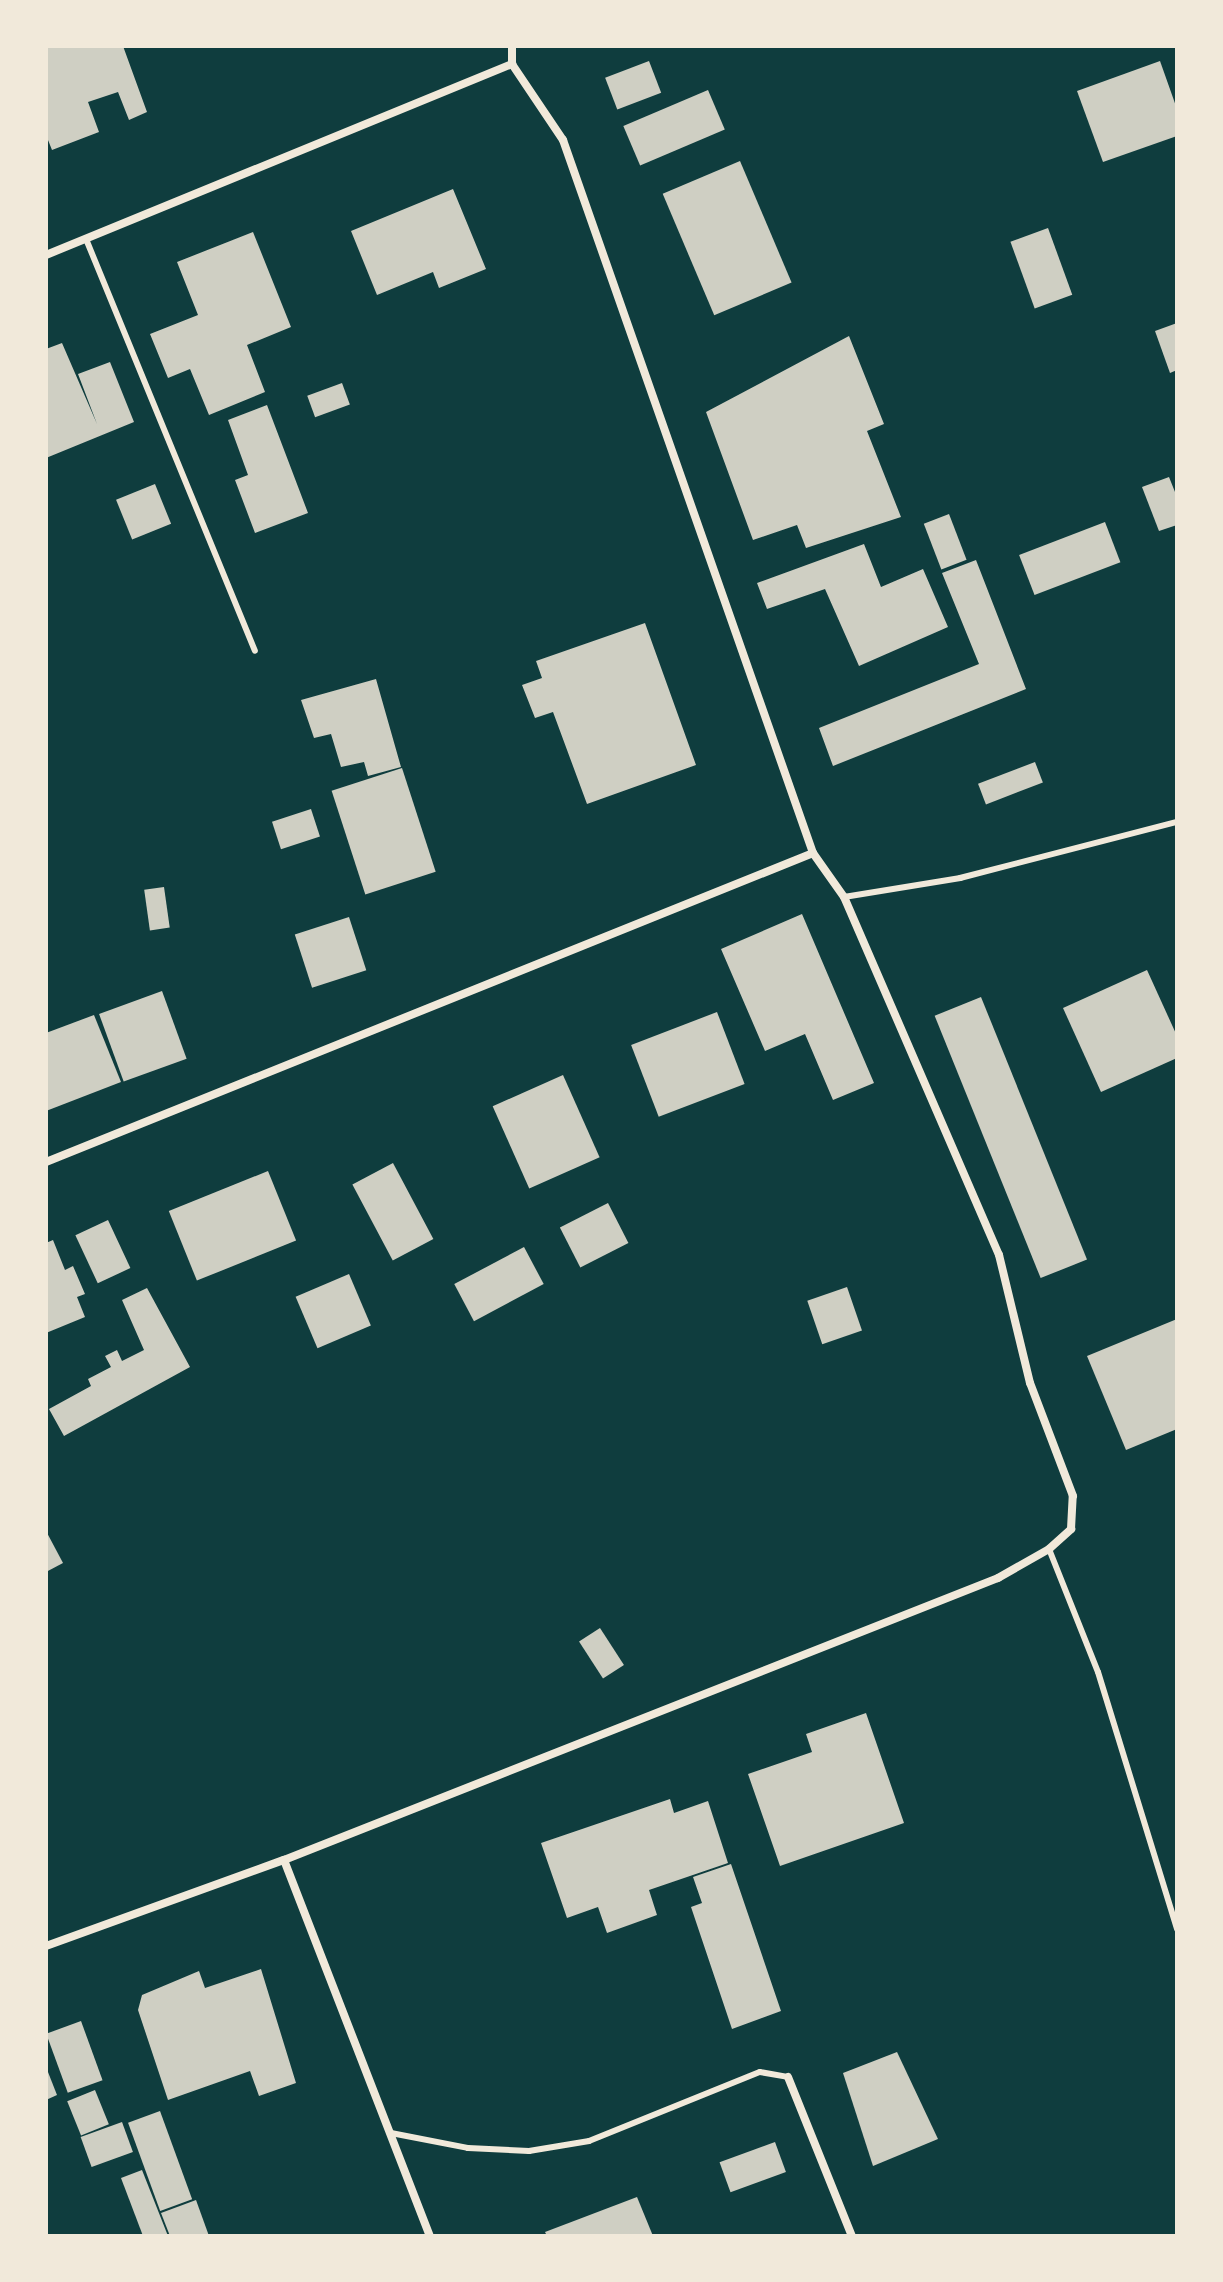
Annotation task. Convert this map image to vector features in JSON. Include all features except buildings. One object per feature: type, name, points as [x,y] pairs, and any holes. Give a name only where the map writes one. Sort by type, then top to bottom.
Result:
[{"type":"street","points":[[46,1946],[284,1860],[998,1578],[1049,1549],[1071,1529],[1073,1496],[1030,1383],[999,1255],[844,897],[813,853],[563,140],[512,64],[512,46]]},
{"type":"street","points":[[46,255],[512,64]]},
{"type":"street","points":[[46,1162],[813,853]]},
{"type":"street","points":[[284,1860],[430,2236]]},
{"type":"street","points":[[788,2077],[852,2236]]},
{"type":"lane","points":[[86,239],[255,651]]},
{"type":"lane","points":[[844,897],[960,878],[1177,822]]},
{"type":"lane","points":[[1049,1549],[1098,1672],[1177,1929]]},
{"type":"lane","points":[[391,2133],[468,2148],[529,2151],[589,2141],[760,2072],[788,2077]]}]
